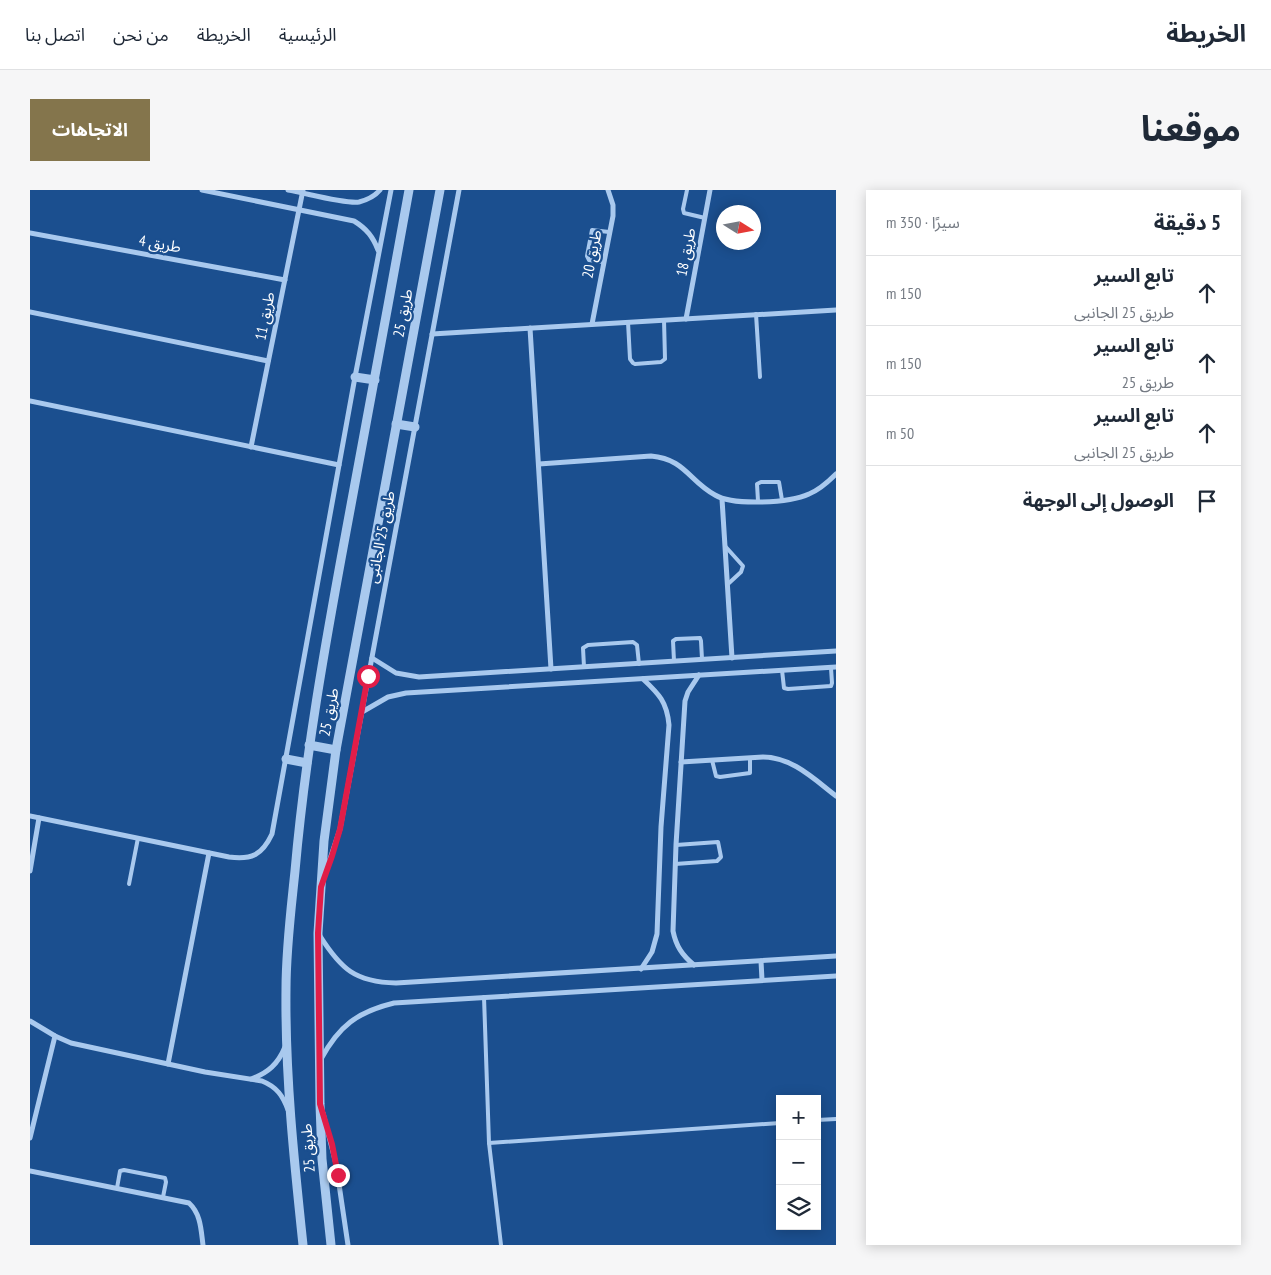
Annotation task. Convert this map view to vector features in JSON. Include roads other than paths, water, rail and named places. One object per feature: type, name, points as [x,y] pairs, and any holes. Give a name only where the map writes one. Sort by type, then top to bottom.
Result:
[{"type":"street","points":[[202,190],[354,221],[365,228],[374,239],[379,251]]},
{"type":"street","points":[[288,190],[303,191],[359,202],[369,199],[380,190]]},
{"type":"street","points":[[30,816],[243,859],[256,855],[266,846],[272,834],[391,190]]},
{"type":"street","name":"طريق 25","points":[[303,1245],[292,1122],[286,988],[298,840],[309,745],[330,618],[376,380],[409,190]]},
{"type":"street","name":"طريق 25","points":[[331,1245],[322,1159],[318,1064],[318,933],[326,823],[336,750],[440,190]]},
{"type":"street","name":"طريق 25 الجانبى","points":[[321,887],[340,829],[459,190]]},
{"type":"street","name":"طريق 20","points":[[592,324],[614,205],[608,190]]},
{"type":"street","name":"طريق 18","points":[[686,319],[710,190]]},
{"type":"street","name":"طريق 11","points":[[251,447],[303,191]]},
{"type":"street","name":"طريق 4","points":[[30,234],[285,280]]},
{"type":"street","points":[[432,334],[836,310]]},
{"type":"street","points":[[30,312],[268,361]]},
{"type":"street","points":[[530,328],[551,669]]},
{"type":"street","points":[[355,377],[376,380]]},
{"type":"street","points":[[30,401],[339,465]]},
{"type":"street","points":[[396,424],[415,427]]},
{"type":"street","points":[[539,464],[651,456],[660,457],[678,464],[712,494],[732,502],[795,499],[819,489],[836,474]]},
{"type":"street","points":[[722,499],[732,658]]},
{"type":"street","points":[[372,658],[396,673],[418,677],[836,651]]},
{"type":"street","points":[[362,712],[379,701],[397,694],[406,693],[834,667]]},
{"type":"street","points":[[694,966],[679,950],[673,931],[676,845],[686,701],[688,692],[698,675]]},
{"type":"street","points":[[641,969],[652,952],[657,934],[661,828],[669,725],[664,701],[643,679]]},
{"type":"street","points":[[309,745],[336,750]]},
{"type":"street","points":[[681,762],[770,757],[784,760],[797,767],[836,796]]},
{"type":"street","points":[[286,759],[307,763]]},
{"type":"street","points":[[30,872],[40,818]]},
{"type":"street","points":[[168,1064],[209,853]]},
{"type":"street","points":[[318,933],[331,954],[344,968],[359,977],[377,983],[694,966],[836,956]]},
{"type":"street","points":[[761,961],[762,980]]},
{"type":"street","points":[[318,1064],[330,1042],[343,1028],[358,1016],[375,1007],[394,1003],[836,976]]},
{"type":"street","points":[[30,1021],[55,1036],[72,1043],[270,1084],[278,1090],[283,1098],[292,1122]]},
{"type":"street","points":[[30,1138],[55,1036]]},
{"type":"street","points":[[251,1079],[263,1075],[272,1068],[285,1048],[287,1036]]},
{"type":"street","points":[[320,1104],[336,1164],[348,1245]]},
{"type":"street","points":[[30,1171],[189,1203],[196,1209],[203,1245]]},
{"type":"lane","points":[[687,190],[684,213],[705,218]]},
{"type":"lane","points":[[604,262],[589,260],[587,256],[592,230],[609,232]]},
{"type":"lane","points":[[756,314],[760,377]]},
{"type":"lane","points":[[628,322],[630,359],[635,364],[661,362],[665,358],[664,320]]},
{"type":"lane","points":[[758,501],[757,484],[760,482],[779,482],[782,500]]},
{"type":"lane","points":[[725,546],[743,566],[741,572],[728,584]]},
{"type":"lane","points":[[674,661],[673,641],[676,639],[698,638],[701,640],[702,659]]},
{"type":"lane","points":[[584,667],[583,651],[585,646],[608,643],[635,643],[638,648],[639,664]]},
{"type":"lane","points":[[782,670],[784,688],[788,689],[831,686],[834,667]]},
{"type":"lane","points":[[712,760],[716,776],[720,777],[750,774],[750,758]]},
{"type":"lane","points":[[129,884],[138,838]]},
{"type":"lane","points":[[675,864],[717,860],[720,857],[718,842],[676,845]]},
{"type":"lane","points":[[484,997],[489,1143],[500,1245]]},
{"type":"lane","points":[[821,1120],[836,1119]]},
{"type":"lane","points":[[489,1143],[776,1123]]},
{"type":"lane","points":[[116,1188],[122,1169],[165,1178],[163,1197]]}]
